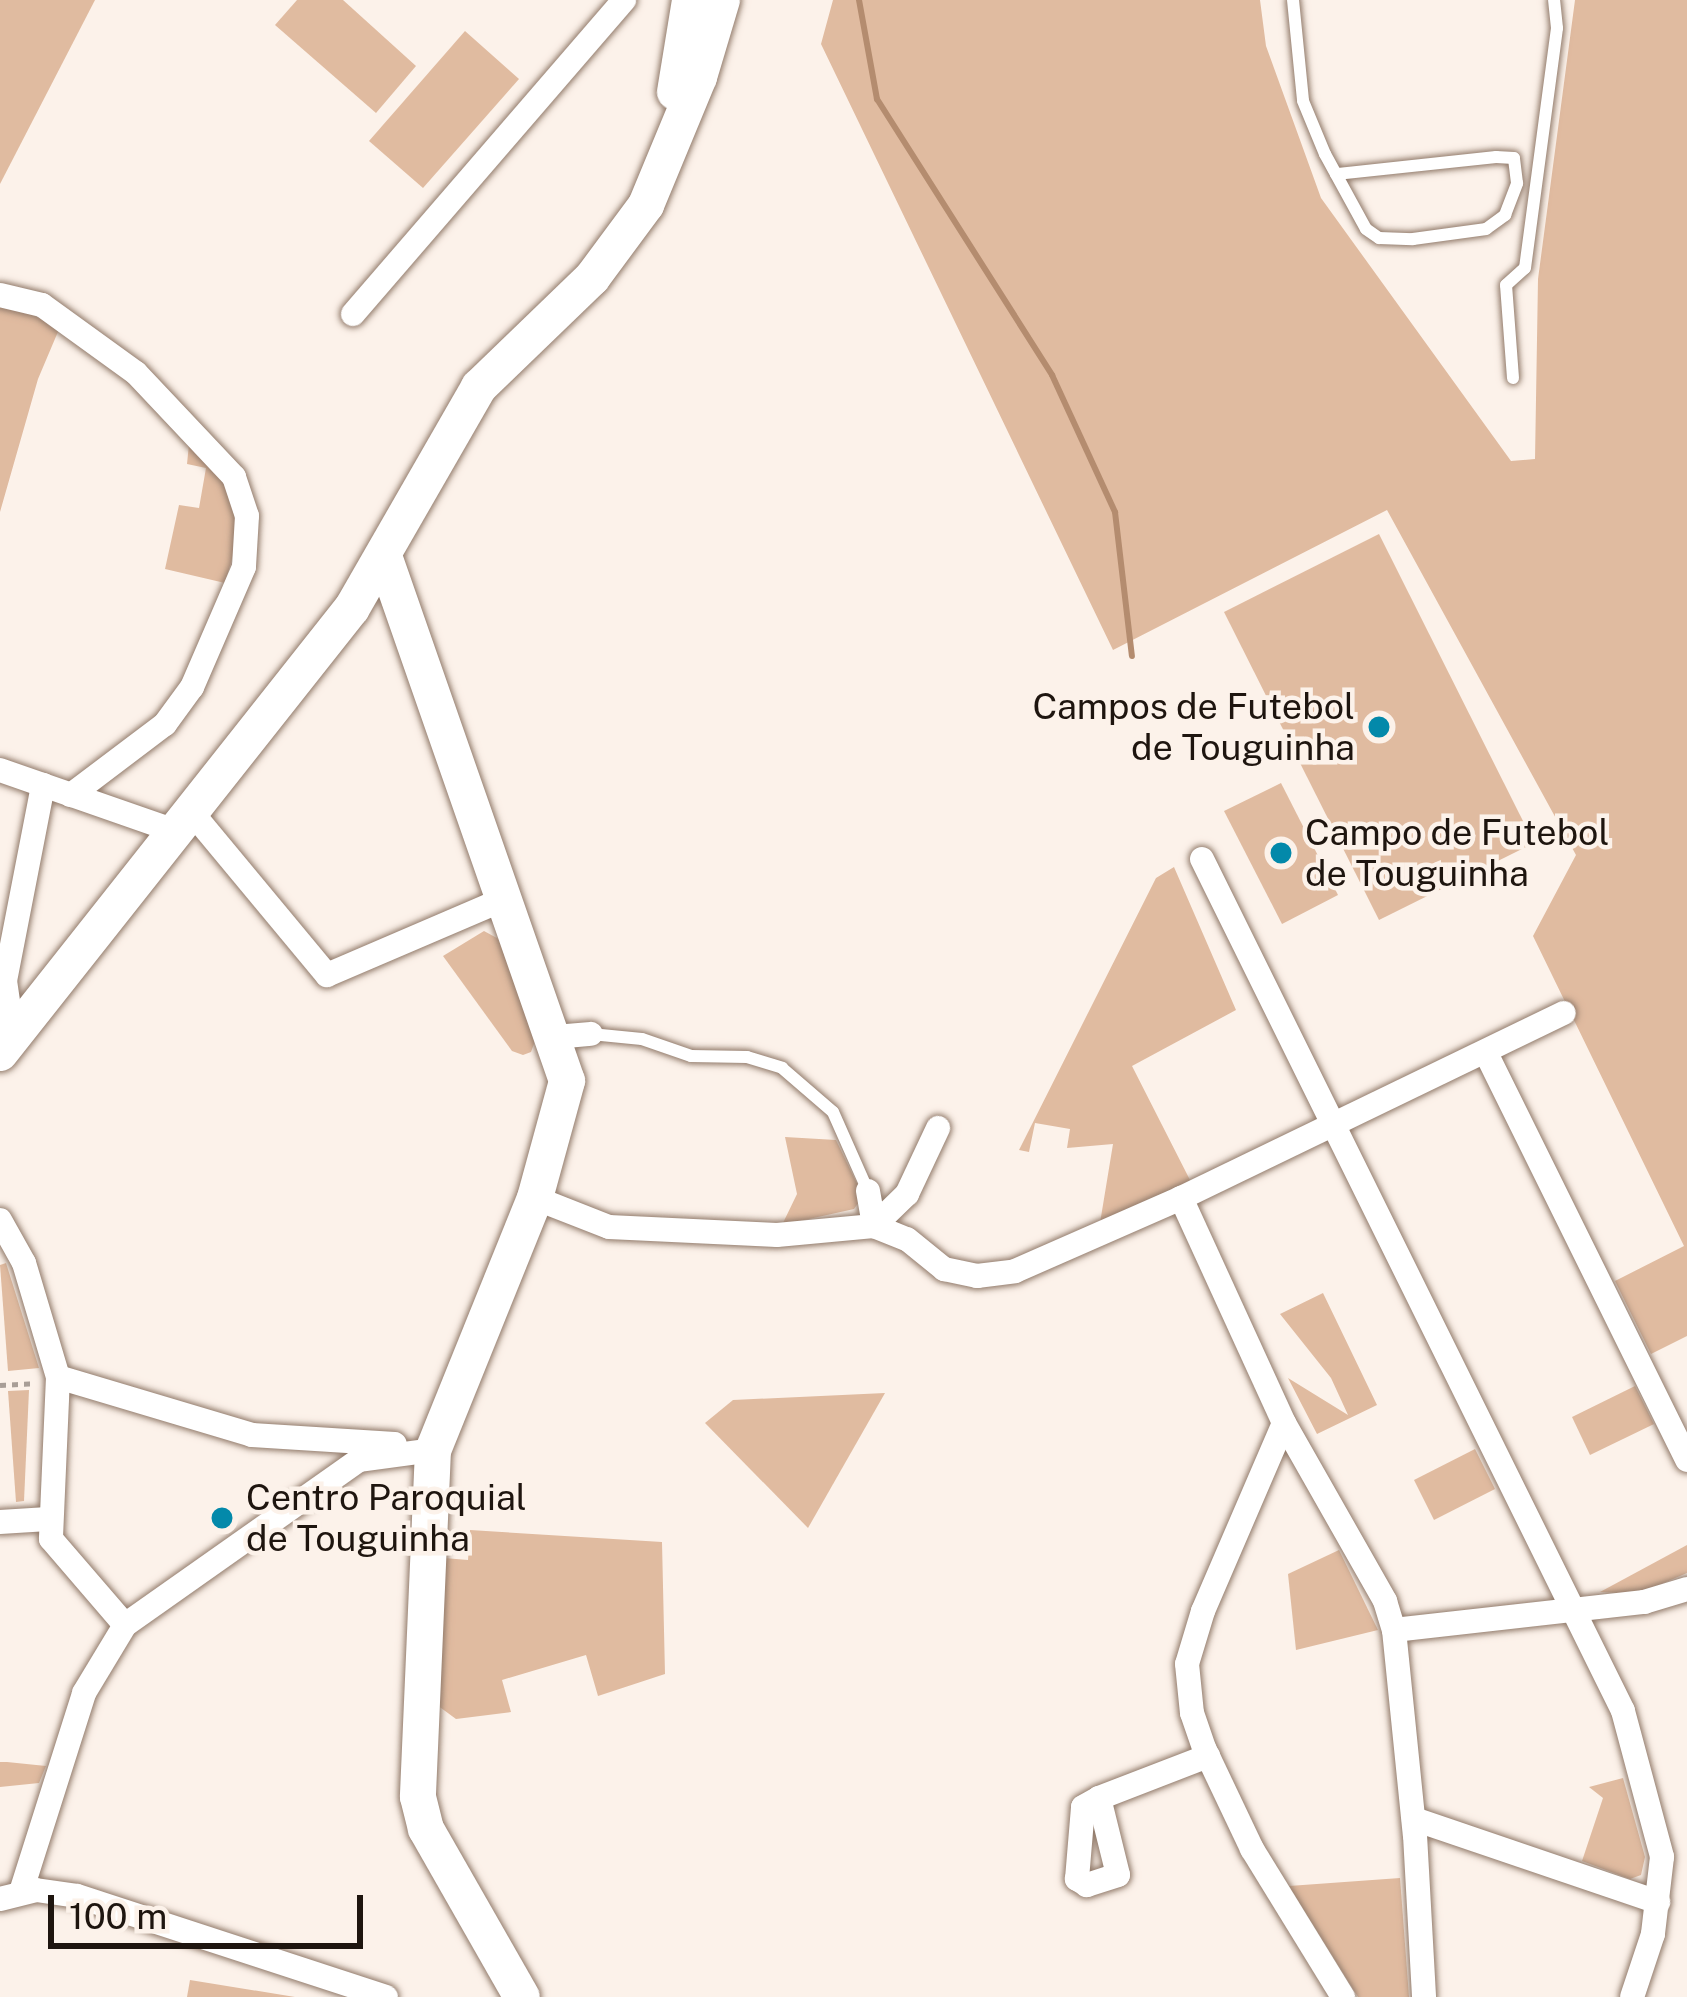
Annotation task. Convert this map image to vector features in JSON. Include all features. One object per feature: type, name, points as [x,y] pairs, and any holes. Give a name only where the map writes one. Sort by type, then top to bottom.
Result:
[{"type":"street","points":[[353,314],[624,0]]},
{"type":"street","points":[[652,189],[691,0]]},
{"type":"street","points":[[6,1044],[180,819],[343,620],[385,556],[479,387],[592,278],[652,189],[699,77],[722,0]]},
{"type":"street","points":[[0,296],[41,304],[136,373],[234,477],[247,516],[244,567],[192,687],[165,724],[71,795]]},
{"type":"street","points":[[385,556],[502,900],[573,1035],[567,1081],[535,1198],[433,1450],[418,1797],[426,1829],[523,1997]]},
{"type":"street","points":[[343,620],[382,616],[410,630]]},
{"type":"street","points":[[0,770],[71,795],[180,819],[328,975],[502,900]]},
{"type":"street","points":[[6,1044],[5,981],[43,785]]},
{"type":"street","points":[[1202,859],[1623,1712],[1662,1857],[1658,1902],[1632,1997]]},
{"type":"street","points":[[535,1198],[609,1227],[777,1235],[874,1226],[907,1239],[944,1269],[977,1276],[1015,1271],[1181,1198],[1564,1013]]},
{"type":"street","points":[[1486,1053],[1687,1460]]},
{"type":"street","points":[[874,1226],[907,1193],[938,1128]]},
{"type":"street","points":[[868,1191],[874,1226]]},
{"type":"street","points":[[1181,1198],[1284,1423],[1366,1565],[1394,1630],[1414,1819],[1424,1997]]},
{"type":"street","points":[[0,1220],[24,1263],[58,1379],[48,1519],[52,1539],[125,1625]]},
{"type":"street","points":[[58,1379],[252,1435],[433,1450]]},
{"type":"street","points":[[1284,1423],[1203,1611],[1187,1664],[1192,1713],[1252,1850],[1343,1997]]},
{"type":"street","points":[[386,1997],[77,1896],[10,1896],[84,1693],[125,1625],[359,1460],[433,1450]]},
{"type":"street","points":[[0,1522],[48,1519]]},
{"type":"street","points":[[1394,1630],[1644,1602],[1687,1589]]},
{"type":"street","points":[[1099,1798],[1208,1756]]},
{"type":"street","points":[[1414,1819],[1658,1902]]},
{"type":"lane","points":[[1293,0],[1303,101],[1336,173],[1366,229],[1379,238],[1486,230],[1505,215],[1516,183],[1514,158],[1336,173]]},
{"type":"lane","points":[[1513,378],[1506,285],[1526,268],[1557,28],[1554,0]]},
{"type":"lane","points":[[573,1035],[642,1039],[692,1056],[747,1057],[782,1068],[833,1112],[868,1191]]},
{"type":"path","points":[[0,1385],[58,1379]]},
{"type":"shaded area","points":[[0,0],[95,0],[0,184]]},
{"type":"shaded area","points":[[297,0],[343,0],[416,66],[376,113],[275,25]]},
{"type":"shaded area","points":[[833,0],[1260,0],[1266,46],[1321,198],[1511,461],[1535,459],[1538,279],[1575,0],[1687,0],[1687,1336],[1651,1354],[1615,1281],[1684,1246],[1533,936],[1576,855],[1387,510],[1113,650],[821,44]]},
{"type":"shaded area","points":[[465,31],[519,79],[423,188],[369,141]]},
{"type":"shaded area","points":[[0,301],[60,327],[38,379],[0,512]]},
{"type":"shaded area","points":[[189,444],[230,481],[240,531],[225,583],[165,569],[179,505],[199,508],[206,468],[187,464]]},
{"type":"shaded area","name":"Campos de Futebol de Touguinha","points":[[1379,534],[1534,843],[1379,920],[1224,612]]},
{"type":"shaded area","name":"Campo de Futebol de Touguinha","points":[[1281,783],[1338,895],[1282,924],[1224,811]]},
{"type":"shaded area","points":[[1174,867],[1236,1010],[1132,1066],[1191,1182],[1100,1223],[1113,1144],[1067,1148],[1070,1129],[1035,1123],[1029,1152],[1019,1150],[1156,878]]},
{"type":"shaded area","points":[[484,931],[506,943],[535,1041],[531,1052],[523,1055],[512,1051],[443,956]]},
{"type":"shaded area","points":[[785,1137],[836,1140],[863,1196],[854,1209],[782,1225],[797,1194]]},
{"type":"shaded area","points":[[6,1263],[39,1368],[8,1371],[0,1265]]},
{"type":"shaded area","points":[[1323,1293],[1377,1405],[1317,1434],[1288,1378],[1348,1415],[1331,1378],[1280,1314]]},
{"type":"shaded area","points":[[1635,1386],[1654,1424],[1590,1455],[1572,1417]]},
{"type":"shaded area","points":[[29,1390],[24,1501],[16,1502],[8,1391]]},
{"type":"shaded area","points":[[885,1393],[808,1528],[705,1423],[733,1400]]},
{"type":"shaded area","points":[[1475,1449],[1495,1489],[1434,1520],[1414,1480]]},
{"type":"shaded area","points":[[470,1530],[662,1542],[665,1674],[598,1696],[586,1655],[502,1680],[511,1712],[456,1719],[437,1705],[444,1558],[468,1560]]},
{"type":"shaded area","points":[[1687,1545],[1687,1573],[1638,1594],[1600,1592]]},
{"type":"shaded area","points":[[1339,1550],[1378,1630],[1296,1650],[1288,1574]]},
{"type":"shaded area","points":[[0,1762],[46,1766],[39,1783],[0,1787]]},
{"type":"shaded area","points":[[1623,1778],[1645,1857],[1641,1875],[1630,1879],[1582,1861],[1603,1798],[1589,1787]]},
{"type":"shaded area","points":[[1400,1878],[1409,1997],[1358,1997],[1289,1886]]},
{"type":"shaded area","points":[[190,1980],[295,1997],[187,1997]]},
{"type":"waterway","points":[[859,0],[877,99],[1052,375],[1115,512],[1132,656]]},
{"type":"place","name":"Campos de Futebol de Touguinha","points":[[1379,727]]},
{"type":"place","name":"Campo de Futebol de Touguinha","points":[[1281,853]]},
{"type":"place","name":"Centro Paroquial de Touguinha","points":[[222,1518]]}]
